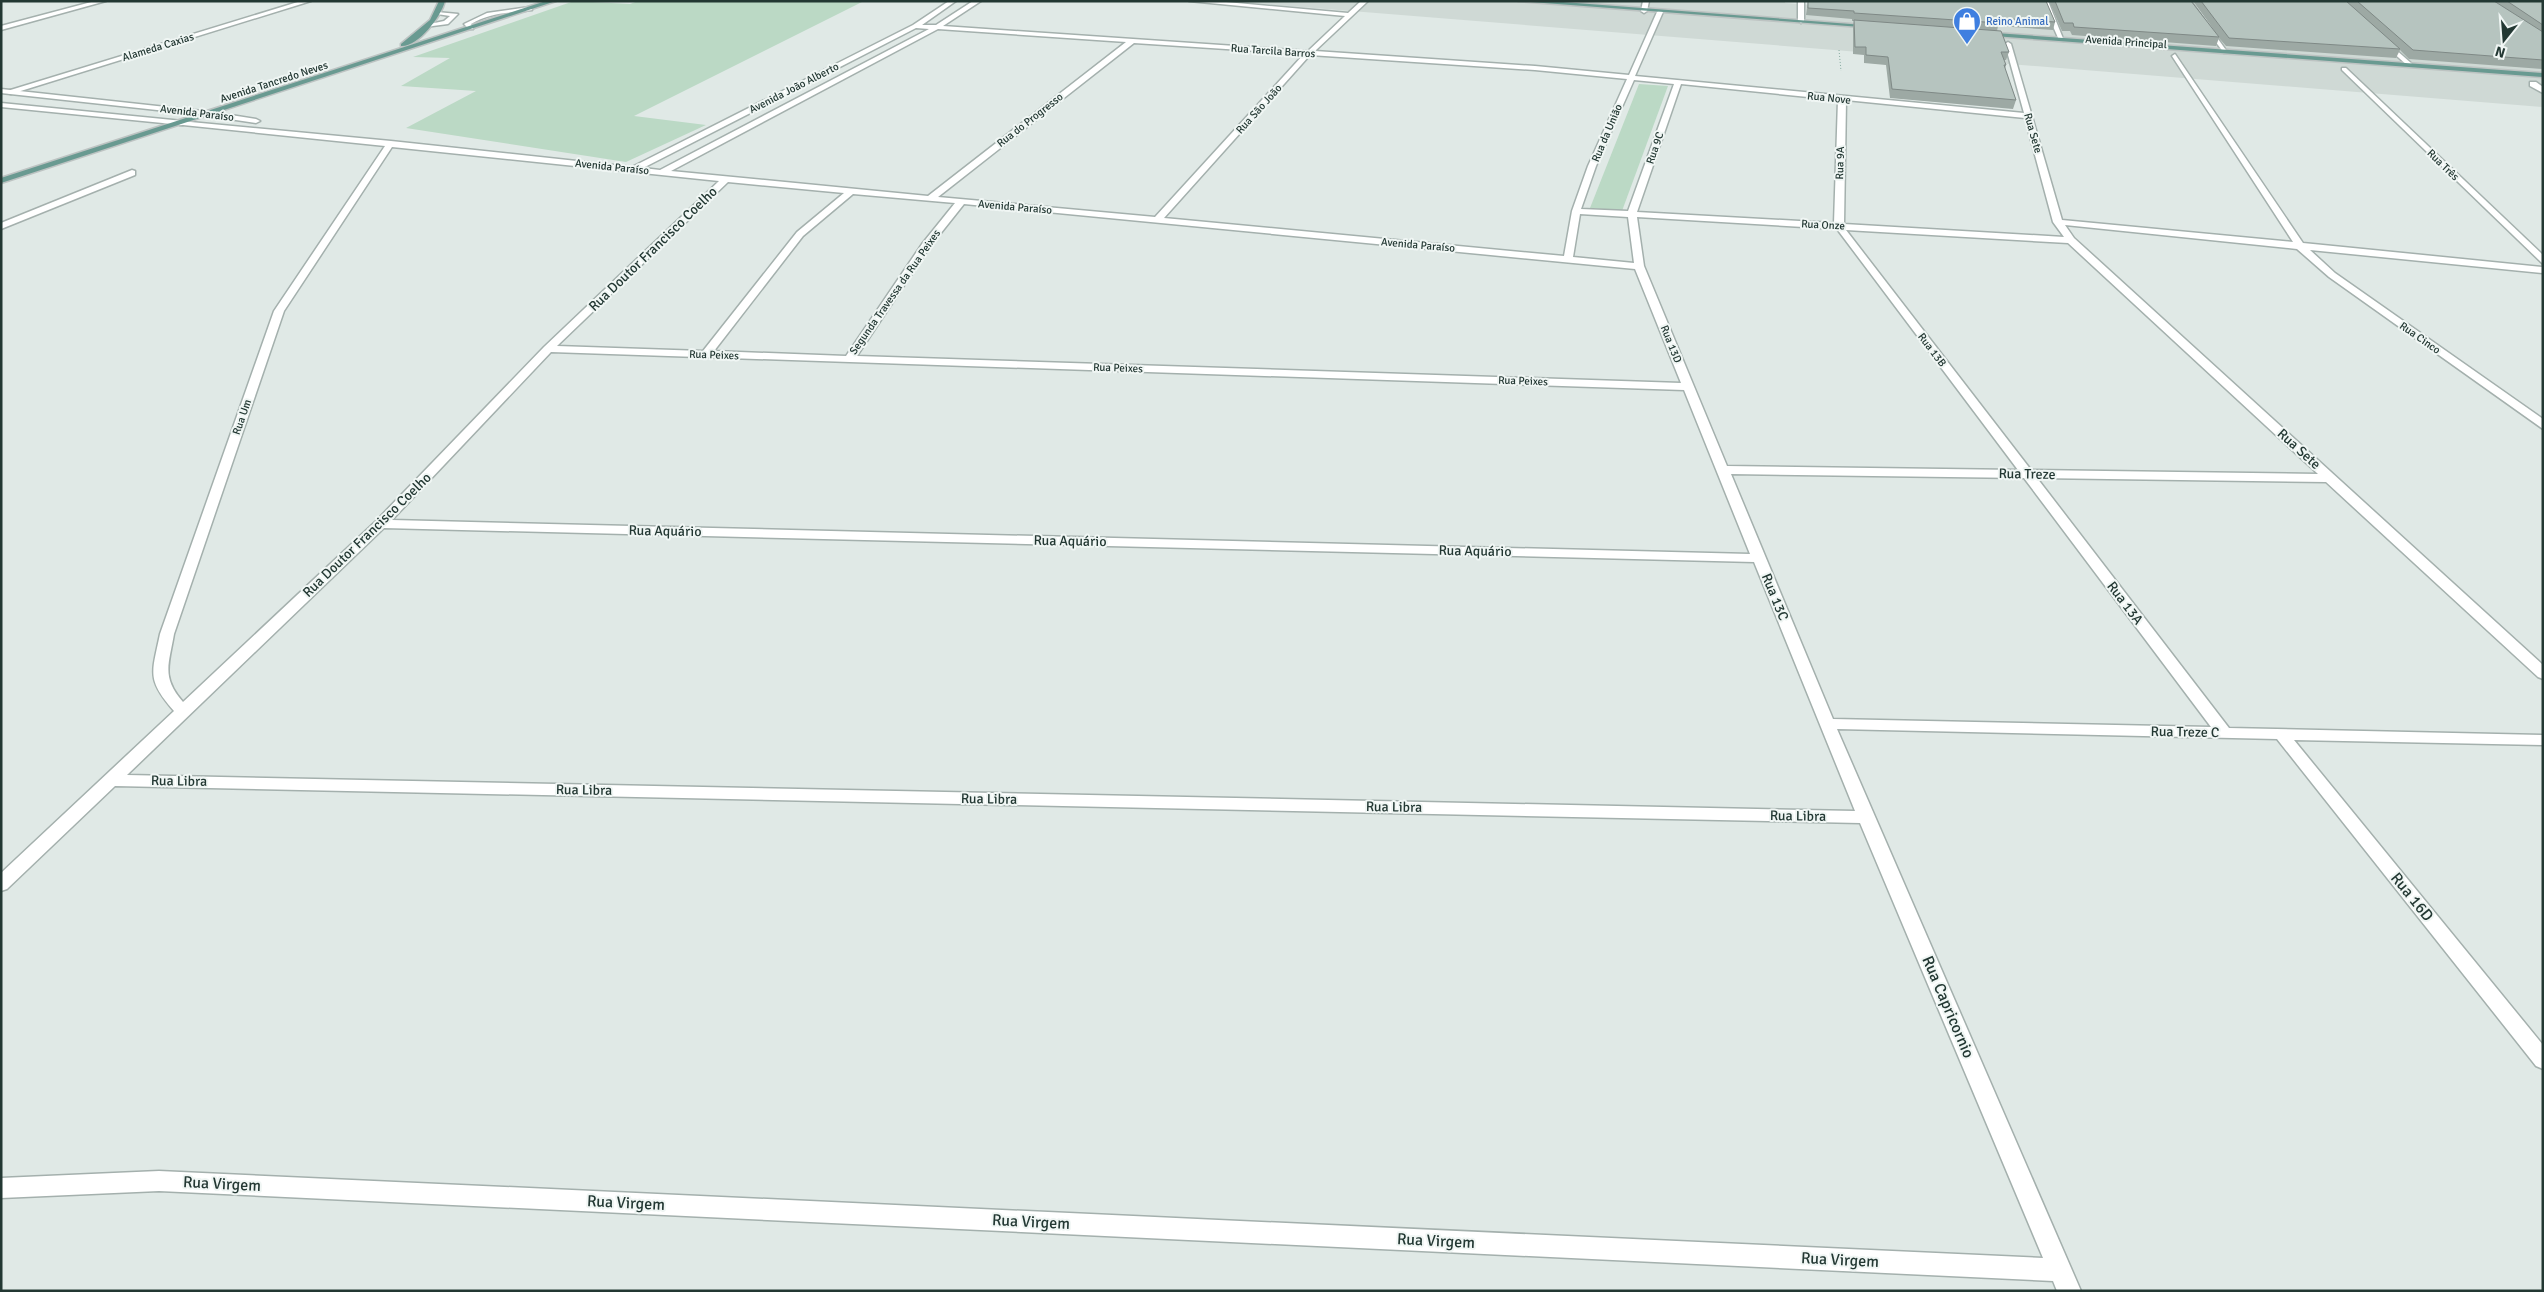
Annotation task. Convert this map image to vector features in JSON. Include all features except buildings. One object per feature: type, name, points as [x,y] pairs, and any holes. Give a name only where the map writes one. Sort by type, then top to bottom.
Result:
[{"type":"main road","points":[[387,56],[424,29],[439,12],[442,1]]},
{"type":"main road","name":"Avenida Tancredo Neves","points":[[1,181],[212,114],[553,1]]},
{"type":"main road","points":[[1521,1],[1708,16],[1838,29],[1884,30],[1801,21],[1708,16]]},
{"type":"main road","points":[[424,29],[436,34],[454,34]]},
{"type":"main road","name":"Avenida Principal","points":[[1973,33],[2543,76]]},
{"type":"main road","name":"Avenida Principal","points":[[1980,41],[2294,65]]},
{"type":"main road","points":[[2334,68],[2354,70]]},
{"type":"main road","points":[[2533,84],[2526,78],[2543,76]]},
{"type":"main road","points":[[2523,83],[2543,84]]},
{"type":"street","points":[[1,28],[103,1]]},
{"type":"street","name":"Alameda Caxias","points":[[5,92],[308,1]]},
{"type":"street","name":"Avenida João Alberto","points":[[632,170],[916,26],[953,1]]},
{"type":"street","name":"Avenida João Alberto","points":[[660,173],[936,28],[978,1]]},
{"type":"street","points":[[1192,1],[1349,15]]},
{"type":"street","name":"Rua São João","points":[[1156,221],[1308,54],[1365,1]]},
{"type":"street","points":[[1644,11],[1646,1]]},
{"type":"street","points":[[1801,21],[1802,1]]},
{"type":"street","points":[[2045,1],[2062,40]]},
{"type":"street","points":[[2188,1],[2226,52]]},
{"type":"street","points":[[424,29],[446,22],[454,14],[439,12]]},
{"type":"street","name":"Rua da União","points":[[1568,259],[1576,211],[1592,166],[1660,12]]},
{"type":"street","name":"Rua Tarcila Barros","points":[[916,26],[1536,68],[1631,77]]},
{"type":"street","points":[[2374,33],[2410,65]]},
{"type":"street","name":"Rua do Progresso","points":[[929,199],[1131,42]]},
{"type":"street","name":"Rua Sete","points":[[2008,44],[2058,222],[2071,240],[2543,674]]},
{"type":"street","name":"Rua Cinco","points":[[2175,56],[2301,247],[2332,275],[2543,425]]},
{"type":"street","name":"Rua Três","points":[[2344,69],[2543,261]]},
{"type":"street","name":"Rua Nove","points":[[1631,77],[2028,116]]},
{"type":"street","name":"Rua 9C","points":[[1632,214],[1678,83]]},
{"type":"street","points":[[2533,84],[2543,91]]},
{"type":"street","name":"Avenida Paraíso","points":[[5,92],[212,114],[391,143]]},
{"type":"street","name":"Rua 9A","points":[[1838,226],[1842,99]]},
{"type":"street","name":"Avenida Paraíso","points":[[1,105],[391,143],[660,173],[1639,266]]},
{"type":"street","name":"Rua Um","points":[[182,711],[164,690],[160,670],[167,634],[279,311],[391,143]]},
{"type":"street","points":[[1,226],[132,173]]},
{"type":"street","name":"Rua Doutor Francisco Coelho","points":[[1,884],[381,524],[548,350],[726,179]]},
{"type":"street","points":[[705,354],[800,234],[851,191]]},
{"type":"street","name":"Segunda Travessa da Rua Peixes","points":[[849,359],[925,246],[961,202]]},
{"type":"street","name":"Rua Onze","points":[[1576,211],[2071,240]]},
{"type":"street","name":"Rua 13D","points":[[1632,214],[1639,266],[1723,470]]},
{"type":"street","points":[[2058,222],[2425,260],[2543,270]]},
{"type":"street","name":"Rua 13B","points":[[1838,226],[2026,474]]},
{"type":"street","name":"Rua Peixes","points":[[548,350],[1688,387]]},
{"type":"street","name":"Rua Treze","points":[[1723,470],[2331,478]]},
{"type":"street","name":"Rua 13C","points":[[1723,470],[1827,724]]},
{"type":"street","name":"Rua 13A","points":[[2026,474],[2224,733]]},
{"type":"street","name":"Rua Aquário","points":[[381,524],[1759,558]]},
{"type":"street","name":"Rua Treze C","points":[[1827,724],[2543,740]]},
{"type":"street","name":"Rua Capricornio","points":[[1827,724],[2065,1280]]},
{"type":"street","name":"Rua 16D","points":[[2281,734],[2543,1060]]},
{"type":"street","name":"Rua Libra","points":[[110,780],[1867,817]]},
{"type":"street","name":"Rua Virgem","points":[[1,1188],[169,1181],[2065,1280]]},
{"type":"path","points":[[1838,29],[1842,99]]},
{"type":"shaded area","points":[[1227,1],[1785,1],[1785,3],[2543,57],[2543,107]]},
{"type":"green space","points":[[574,1],[630,4],[638,1],[864,1],[634,116],[706,125],[626,162],[406,128],[476,91],[401,86],[450,58],[413,57]]},
{"type":"green space","points":[[1639,84],[1668,86],[1622,211],[1590,208]]},
{"type":"place","name":"Reino Animal","points":[[1967,45]]}]
